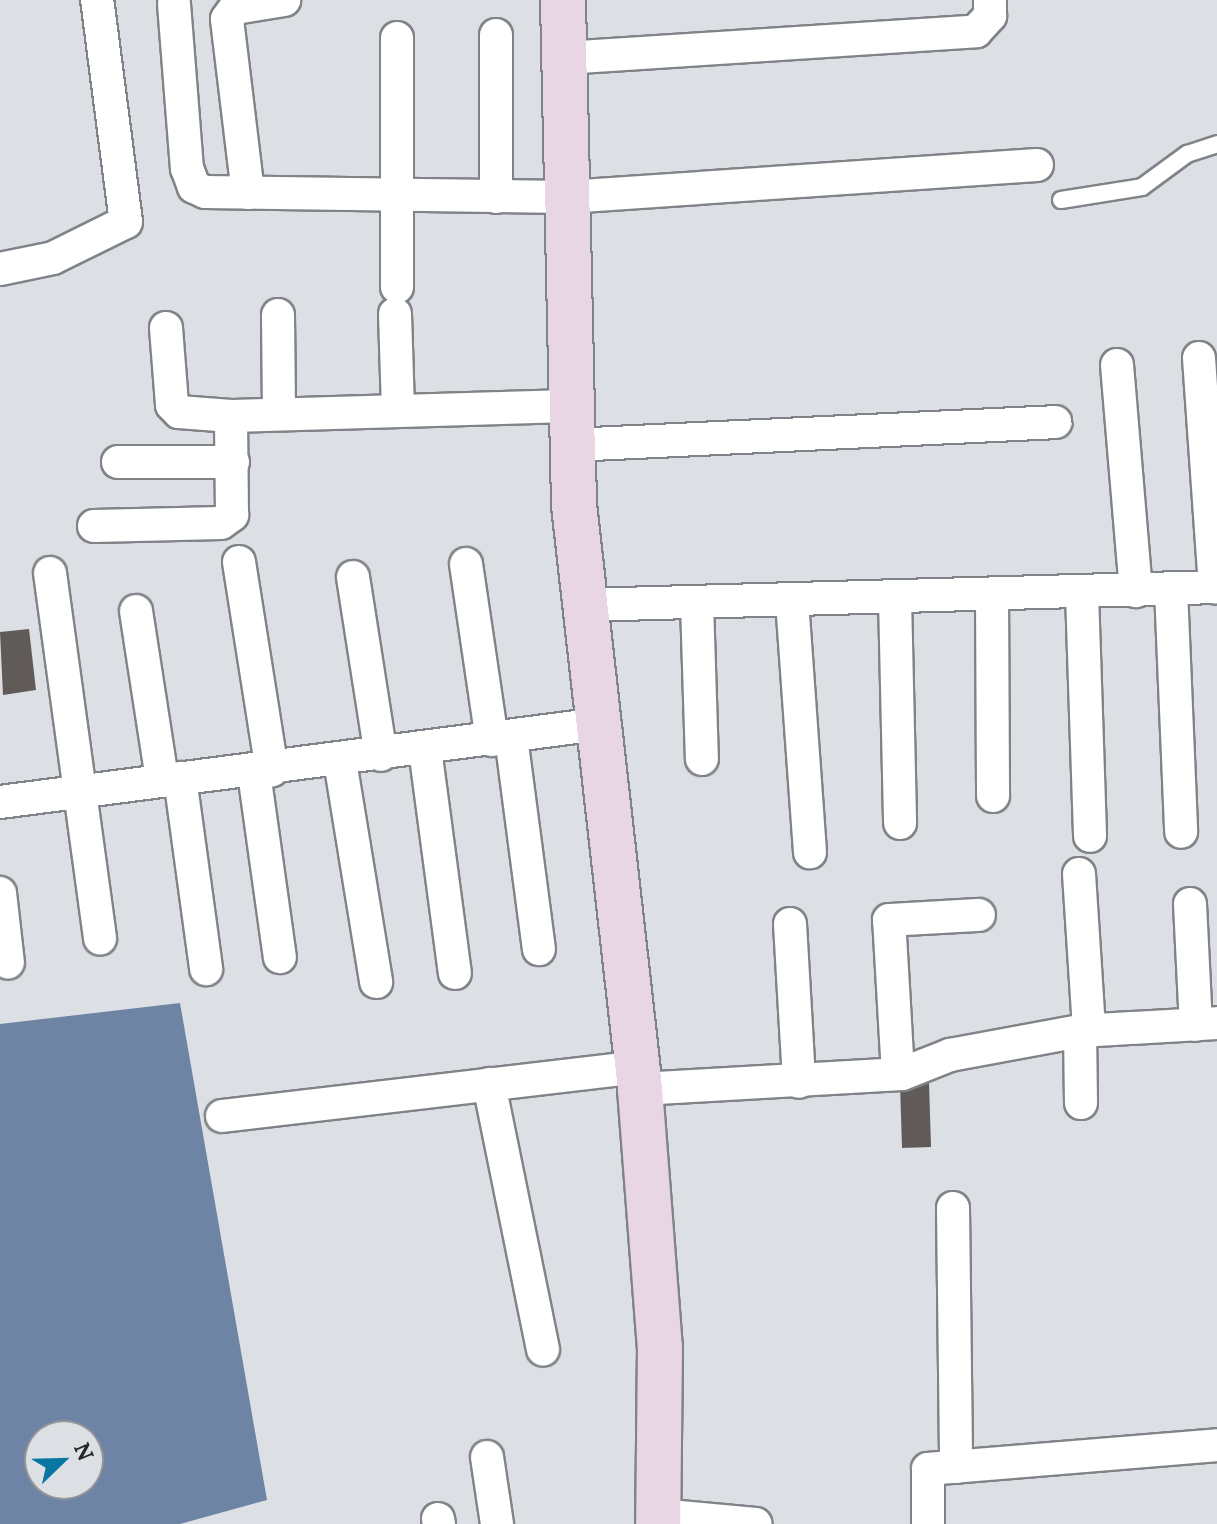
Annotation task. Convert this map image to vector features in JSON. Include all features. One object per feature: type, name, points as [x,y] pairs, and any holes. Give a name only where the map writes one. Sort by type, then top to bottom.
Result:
[{"type":"street","points":[[0,269],[53,258],[126,222],[97,0]]},
{"type":"street","points":[[248,193],[227,19],[242,5],[284,0]]},
{"type":"street","points":[[563,0],[570,426],[585,605],[638,1078],[660,1347],[658,1520],[756,1524]]},
{"type":"street","points":[[564,58],[976,31],[990,16],[990,0]]},
{"type":"street","points":[[174,4],[190,179],[205,192],[567,197],[1037,165]]},
{"type":"street","points":[[496,35],[496,197]]},
{"type":"street","points":[[397,38],[398,411]]},
{"type":"street","points":[[278,315],[279,414]]},
{"type":"street","points":[[166,328],[172,405],[179,412],[231,416],[398,411],[570,426],[1055,422]]},
{"type":"street","points":[[585,605],[1216,587],[1199,358]]},
{"type":"street","points":[[1117,365],[1136,591]]},
{"type":"street","points":[[94,526],[221,523],[232,515],[231,416]]},
{"type":"street","points":[[118,462],[233,462]]},
{"type":"street","points":[[239,562],[280,957]]},
{"type":"street","points":[[466,564],[539,949]]},
{"type":"street","points":[[50,573],[82,789],[100,939]]},
{"type":"street","points":[[353,577],[381,755]]},
{"type":"street","points":[[1171,589],[1181,832]]},
{"type":"street","points":[[1082,593],[1090,836]]},
{"type":"street","points":[[992,595],[993,796]]},
{"type":"street","points":[[895,598],[900,823]]},
{"type":"street","points":[[792,601],[810,852]]},
{"type":"street","points":[[697,603],[702,759]]},
{"type":"street","points":[[136,611],[206,969]]},
{"type":"street","points":[[0,802],[82,789],[263,772],[599,724]]},
{"type":"street","points":[[425,749],[455,973]]},
{"type":"street","points":[[340,761],[376,982]]},
{"type":"street","points":[[1079,874],[1084,1030],[1081,1103]]},
{"type":"street","points":[[0,893],[8,963]]},
{"type":"street","points":[[222,1116],[489,1084],[638,1078],[799,1082],[898,1074],[950,1055],[1084,1030],[1206,1024],[1190,904]]},
{"type":"street","points":[[898,1074],[889,920],[979,915]]},
{"type":"street","points":[[790,924],[799,1082]]},
{"type":"street","points":[[489,1084],[543,1350]]},
{"type":"street","points":[[953,1208],[956,1467]]},
{"type":"street","points":[[928,1524],[928,1469],[1217,1445]]},
{"type":"street","points":[[487,1457],[497,1524]]},
{"type":"lane","points":[[1061,200],[1142,187],[1187,154],[1217,144]]},
{"type":"water","points":[[180,1003],[267,1500],[180,1524],[0,1524],[0,1024]]},
{"type":"building","points":[[29,629],[36,690],[3,695],[0,632]]},
{"type":"building","points":[[900,1083],[929,1083],[931,1147],[902,1148]]}]
